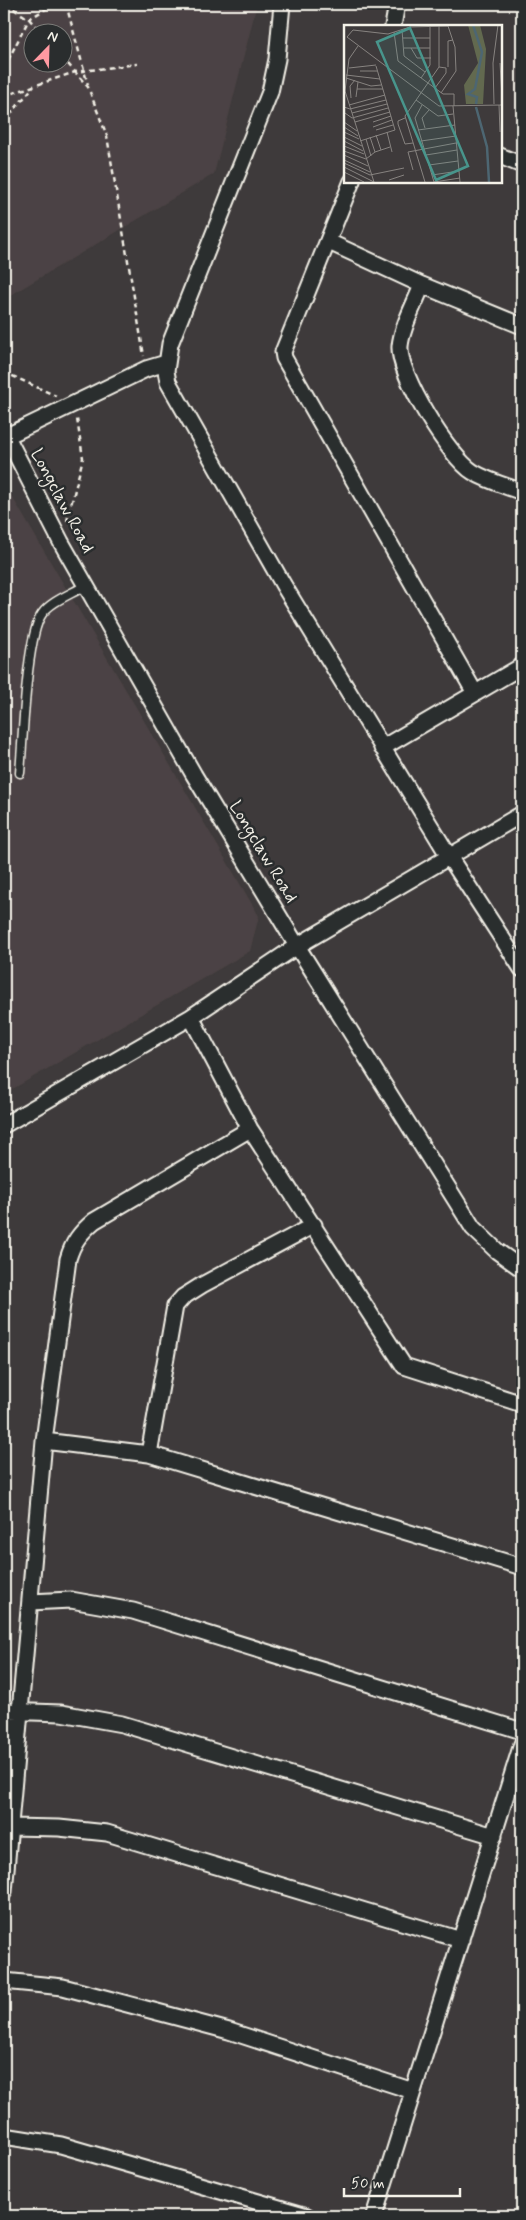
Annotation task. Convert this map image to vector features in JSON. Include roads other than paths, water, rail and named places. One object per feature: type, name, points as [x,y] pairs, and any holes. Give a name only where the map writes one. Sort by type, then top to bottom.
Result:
[{"type":"street","points":[[282,4],[277,59],[270,92],[179,321],[166,363],[168,382],[284,586],[450,858],[522,968]]},
{"type":"street","points":[[393,25],[397,4]]},
{"type":"street","points":[[501,156],[522,165]]},
{"type":"street","points":[[352,182],[283,352],[284,358],[475,693]]},
{"type":"street","points":[[329,242],[422,286],[522,326]]},
{"type":"street","points":[[422,286],[400,347],[401,360],[412,390],[452,453],[461,462],[473,472],[522,492]]},
{"type":"street","points":[[5,434],[75,404],[146,369],[166,363]]},
{"type":"street","name":"Longclaw Road","points":[[5,434],[61,542],[194,775],[298,946],[473,1228],[497,1251],[522,1269]]},
{"type":"street","points":[[382,748],[522,666]]},
{"type":"street","points":[[4,1125],[191,1017],[298,946],[522,814]]},
{"type":"street","points":[[191,1017],[250,1129],[404,1366],[522,1404]]},
{"type":"street","points":[[4,1892],[44,1441],[68,1259],[76,1237],[94,1221],[250,1129]]},
{"type":"street","points":[[148,1454],[175,1306],[183,1297],[202,1285],[314,1225]]},
{"type":"street","points":[[44,1441],[148,1454],[522,1567]]},
{"type":"street","points":[[30,1602],[71,1600],[133,1611],[522,1731]]},
{"type":"street","points":[[4,1712],[20,1714],[61,1713],[122,1724],[494,1836]]},
{"type":"street","points":[[374,2216],[522,1744]]},
{"type":"street","points":[[10,1827],[59,1828],[107,1833],[461,1940]]},
{"type":"street","points":[[4,1981],[62,1987],[220,2028],[413,2091]]},
{"type":"street","points":[[4,2136],[61,2145],[307,2216]]},
{"type":"lane","points":[[20,773],[31,650],[37,623],[49,607],[86,585]]}]
